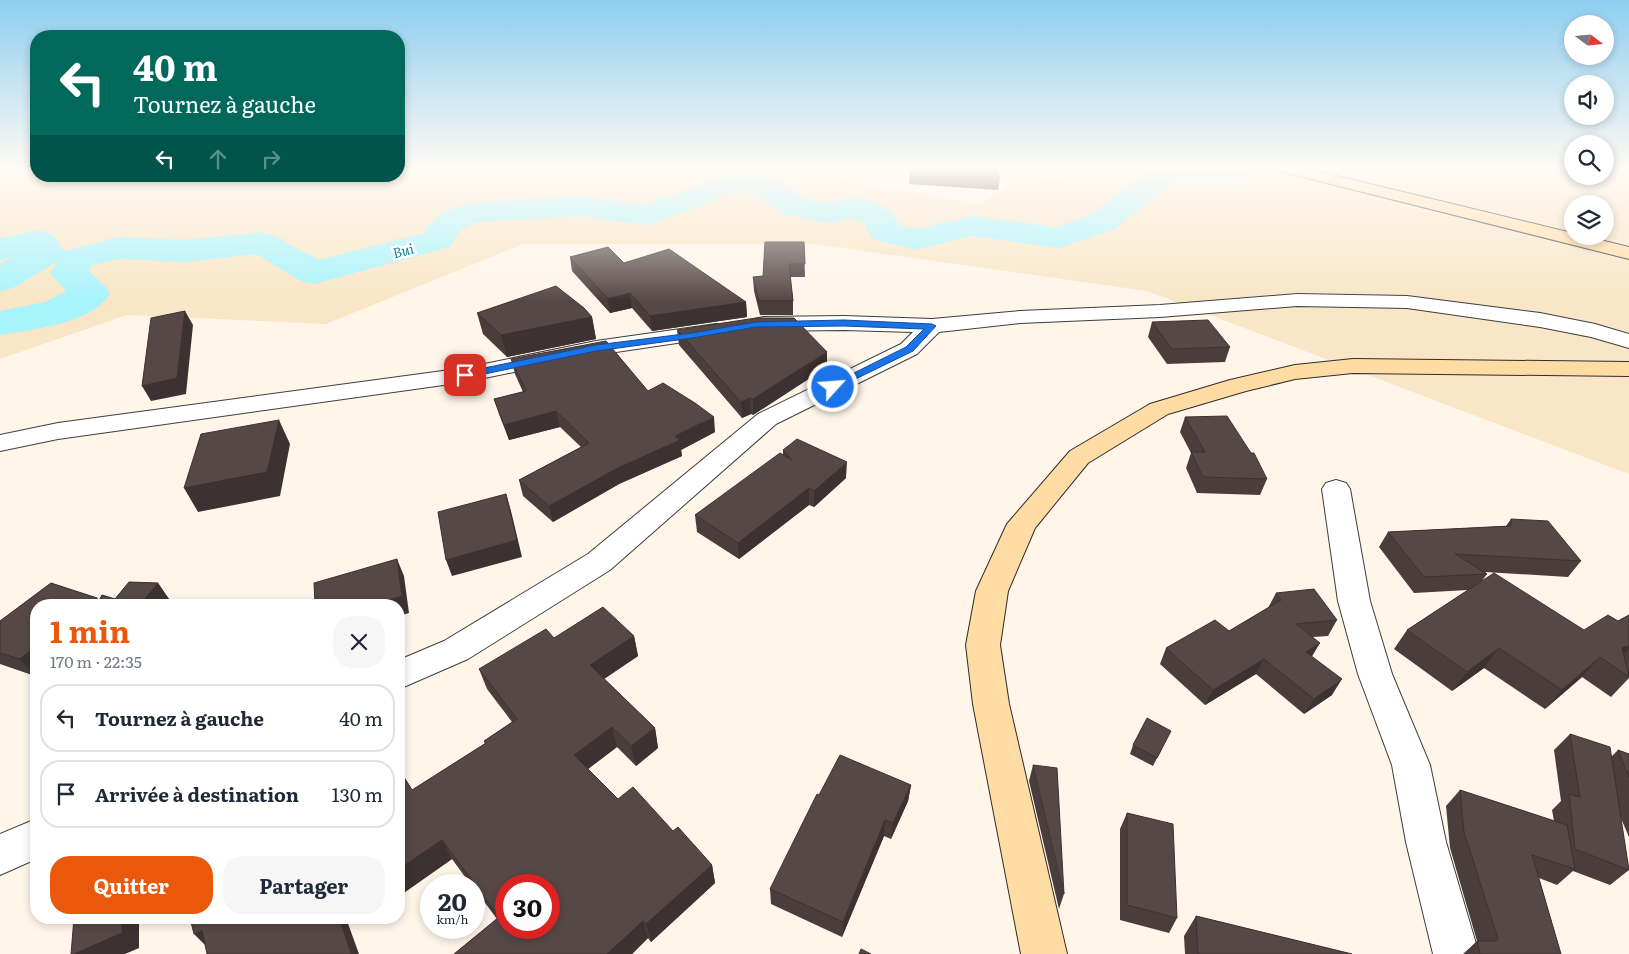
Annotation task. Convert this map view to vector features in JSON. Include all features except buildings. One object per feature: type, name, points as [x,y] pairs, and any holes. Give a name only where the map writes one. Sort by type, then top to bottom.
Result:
[{"type":"main road","points":[[1465,213],[1629,253]]},
{"type":"main road","points":[[1044,954],[991,704],[983,645],[992,591],[1022,524],[1079,457],[1159,410],[1239,385],[1295,372],[1353,366],[1629,369]]},
{"type":"street","points":[[0,443],[58,431],[465,375],[596,348],[692,336],[756,324],[844,323],[932,326],[1020,317],[1160,311],[1297,300],[1397,302],[1540,320],[1594,330],[1629,341]]},
{"type":"street","points":[[405,672],[456,650],[599,562],[767,419],[909,349],[932,326]]},
{"type":"street","points":[[1336,489],[1354,601],[1375,674],[1411,765],[1426,842],[1456,954]]},
{"type":"street","points":[[0,854],[30,841]]},
{"type":"shaded area","points":[[0,213],[1564,213],[1564,245],[1614,245],[1614,213],[1629,213],[1629,474],[1147,291],[814,244],[523,244],[326,324],[127,315],[0,359]]},
{"type":"waterway","name":"Bui","points":[[0,323],[57,312],[91,294],[69,273],[78,257],[120,248],[185,251],[262,243],[314,273],[438,240],[445,226],[467,213],[475,213]]},
{"type":"waterway","name":"Bui","points":[[630,213],[648,215],[654,213]]},
{"type":"waterway","name":"Bui","points":[[824,213],[829,213]]},
{"type":"waterway","name":"Bui","points":[[869,213],[879,218],[884,232],[915,240],[972,226],[1059,238],[1103,222],[1114,213]]},
{"type":"waterway","name":"Bui","points":[[0,249],[40,241],[47,252],[0,280]]},
{"type":"route","points":[[465,375],[596,348],[692,336],[756,324],[844,323],[932,326],[909,349],[833,387]]}]
